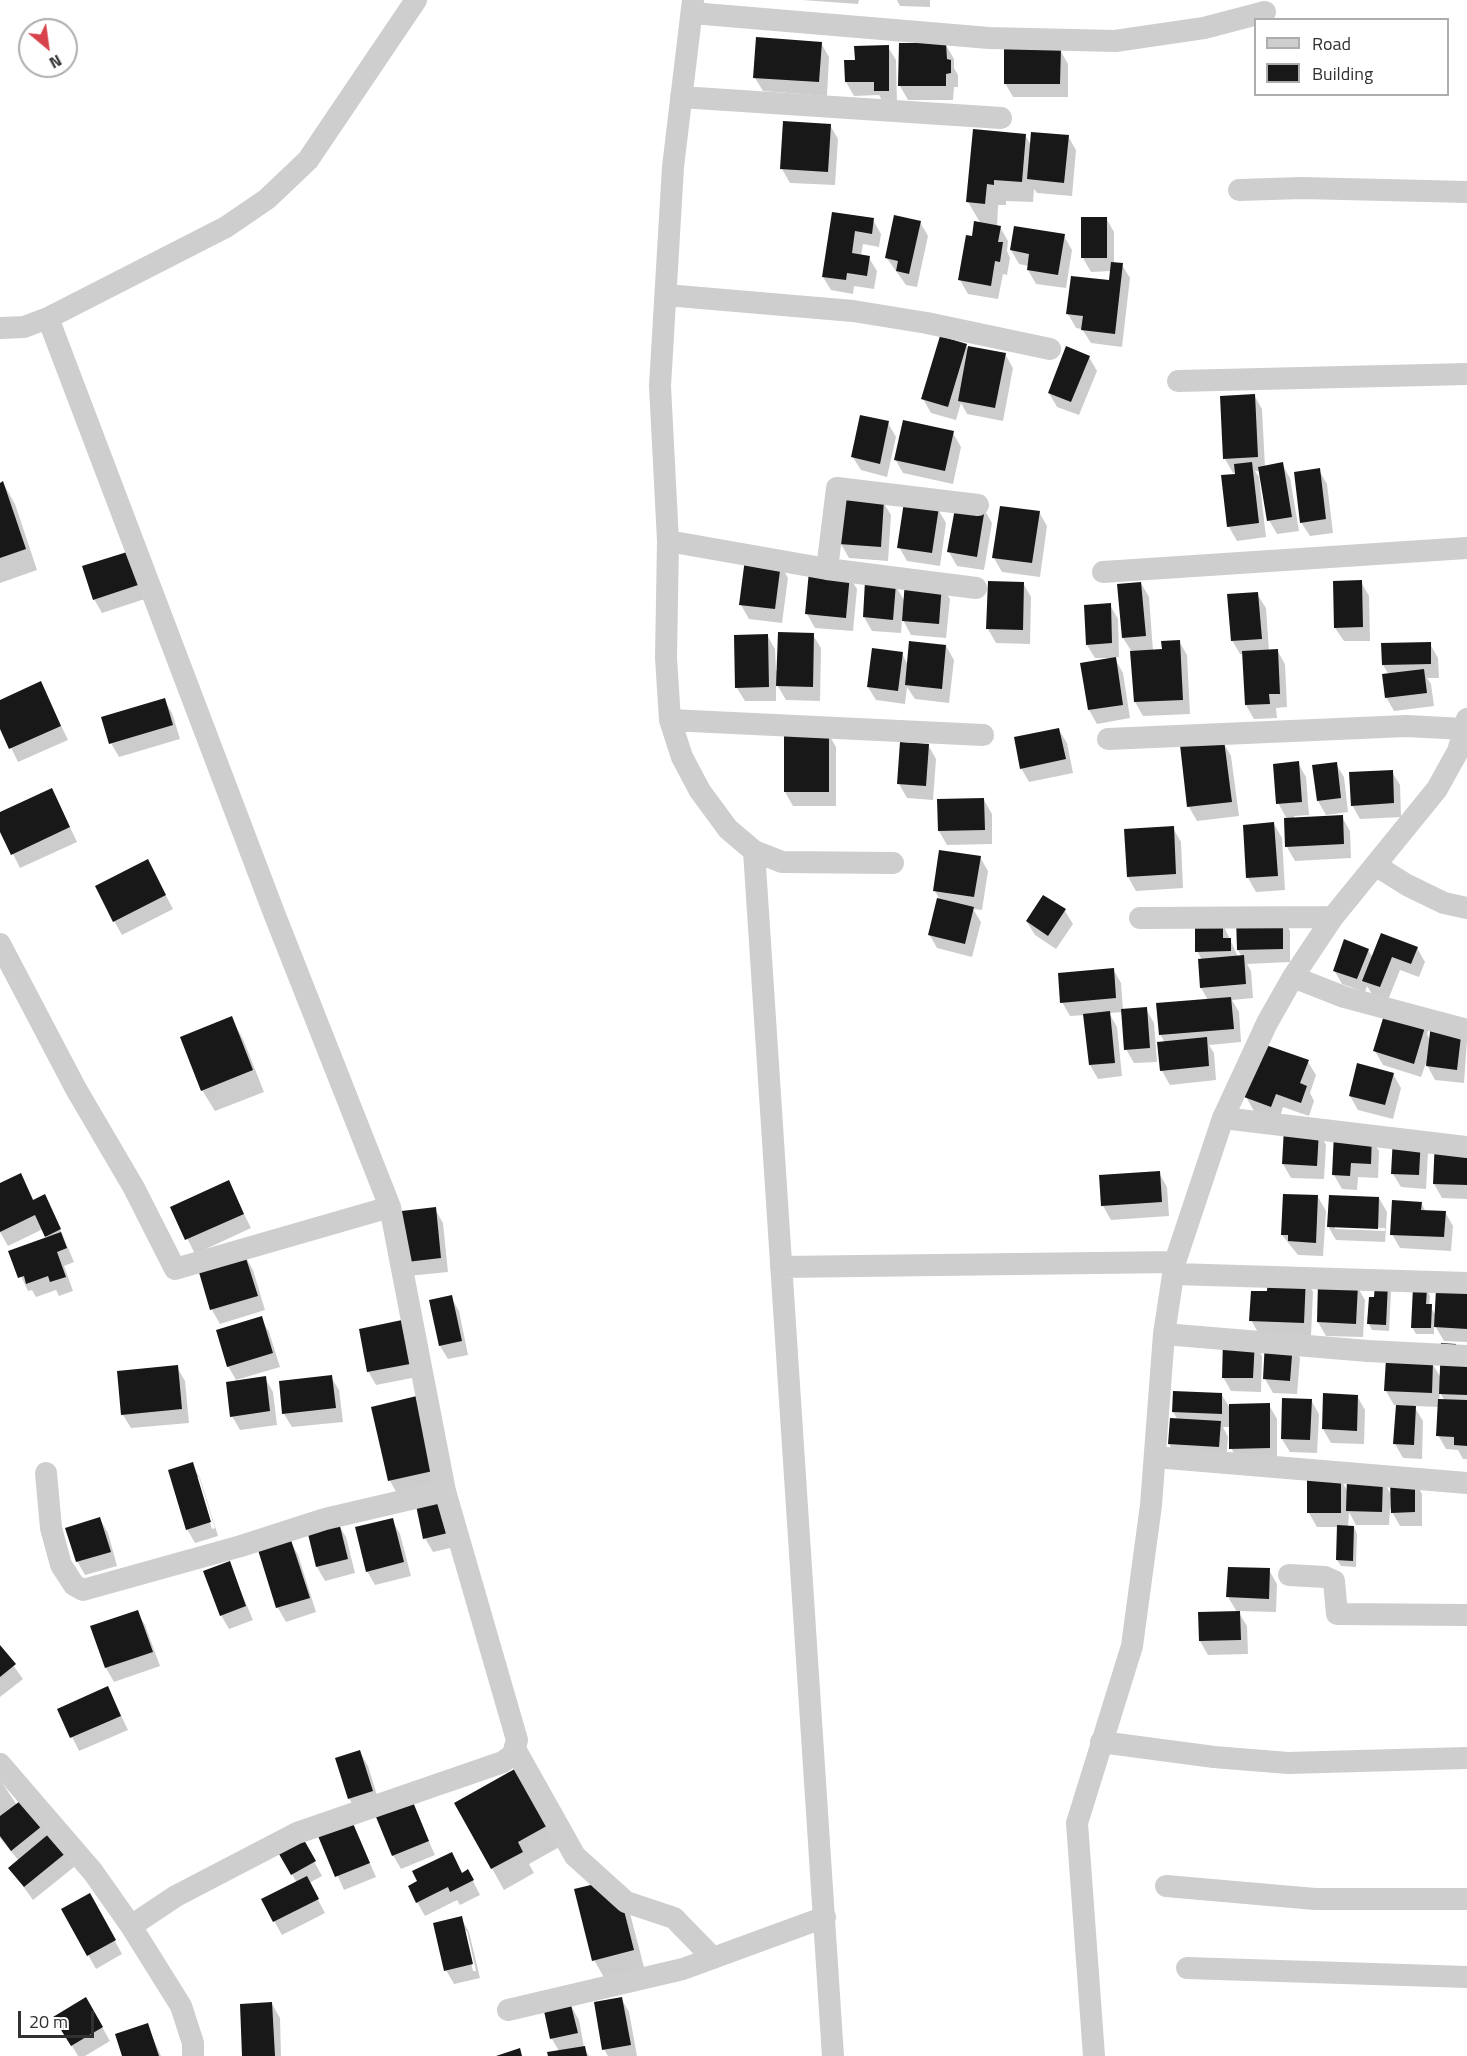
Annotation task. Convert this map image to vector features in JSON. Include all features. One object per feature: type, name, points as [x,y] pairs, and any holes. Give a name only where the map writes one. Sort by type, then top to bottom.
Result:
[{"type":"street","points":[[0,328],[24,327],[48,318],[226,227],[267,198],[308,159],[416,0]]},
{"type":"street","points":[[893,863],[782,862],[754,851],[728,829],[700,791],[682,757],[670,720],[666,658],[668,541],[660,386],[673,167],[692,7],[989,38],[1114,41],[1204,28],[1266,12]]},
{"type":"street","points":[[681,97],[1001,118]]},
{"type":"street","points":[[1239,190],[1302,188],[1467,192]]},
{"type":"street","points":[[666,295],[853,311],[927,323],[1050,349]]},
{"type":"street","points":[[48,318],[279,924],[390,1207],[445,1491],[517,1740],[515,1749],[503,1762],[318,1826],[264,1848],[176,1896],[130,1926]]},
{"type":"street","points":[[1178,381],[1467,374]]},
{"type":"street","points":[[827,569],[837,488],[978,505]]},
{"type":"street","points":[[668,541],[827,569],[976,588]]},
{"type":"street","points":[[1103,572],[1467,548]]},
{"type":"street","points":[[670,720],[983,735]]},
{"type":"street","points":[[1094,2056],[1077,1824],[1132,1646],[1155,1457],[1164,1334],[1175,1268],[1189,1214],[1224,1118],[1267,1023],[1293,977],[1333,917],[1451,769],[1466,724],[1108,739]]},
{"type":"street","points":[[754,851],[833,2056]]},
{"type":"street","points":[[1375,865],[1407,885],[1444,903],[1467,909]]},
{"type":"street","points":[[1140,918],[1333,917]]},
{"type":"street","points":[[0,944],[76,1089],[134,1188],[175,1269],[390,1207]]},
{"type":"street","points":[[1293,977],[1344,997],[1467,1030]]},
{"type":"street","points":[[1224,1118],[1467,1146]]},
{"type":"street","points":[[781,1267],[1175,1268],[1467,1283]]},
{"type":"street","points":[[1164,1334],[1368,1351],[1467,1356]]},
{"type":"street","points":[[1155,1457],[1467,1483]]},
{"type":"street","points":[[45,1473],[51,1527],[60,1565],[74,1585],[83,1590],[241,1546],[326,1519],[445,1491]]},
{"type":"street","points":[[1289,1575],[1325,1576],[1334,1581],[1337,1614],[1467,1615]]},
{"type":"street","points":[[1101,1742],[1214,1757],[1288,1762],[1467,1758]]},
{"type":"street","points":[[515,1749],[575,1856],[626,1902],[674,1918],[712,1958]]},
{"type":"street","points":[[0,1764],[93,1872],[130,1926],[181,2006],[193,2043],[194,2056]]},
{"type":"street","points":[[1166,1886],[1315,1899],[1467,1899]]},
{"type":"street","points":[[508,2010],[683,1969],[825,1917]]},
{"type":"street","points":[[1187,1968],[1467,1977]]},
{"type":"building","points":[[756,37],[822,42],[819,82],[753,78]]},
{"type":"building","points":[[899,43],[946,43],[947,59],[951,60],[951,73],[946,74],[946,86],[898,86]]},
{"type":"building","points":[[889,45],[889,91],[874,91],[874,82],[845,82],[844,60],[855,60],[854,46]]},
{"type":"building","points":[[1004,48],[1061,48],[1060,84],[1004,84]]},
{"type":"building","points":[[783,121],[831,124],[828,172],[780,169]]},
{"type":"building","points":[[973,129],[1026,134],[1022,182],[994,180],[994,185],[987,184],[985,204],[966,202]]},
{"type":"building","points":[[1031,132],[1069,135],[1064,183],[1027,179]]},
{"type":"building","points":[[832,212],[874,218],[872,234],[855,231],[852,253],[870,256],[867,276],[847,273],[846,280],[822,277]]},
{"type":"building","points":[[894,215],[921,221],[909,274],[896,271],[898,261],[885,258]]},
{"type":"building","points":[[1081,217],[1107,217],[1107,258],[1081,258]]},
{"type":"building","points":[[974,221],[1001,226],[998,242],[1003,242],[1000,262],[995,261],[991,286],[958,280],[966,235],[972,236]]},
{"type":"building","points":[[1014,226],[1065,234],[1058,275],[1027,270],[1029,254],[1010,250]]},
{"type":"building","points":[[1111,262],[1123,263],[1115,334],[1081,330],[1083,316],[1066,314],[1071,276],[1109,280]]},
{"type":"building","points":[[940,336],[967,344],[948,407],[921,399]]},
{"type":"building","points":[[968,346],[1006,353],[995,408],[958,401]]},
{"type":"building","points":[[1066,346],[1090,356],[1071,402],[1048,393]]},
{"type":"building","points":[[1255,394],[1258,457],[1223,459],[1220,396]]},
{"type":"building","points":[[860,415],[889,421],[880,464],[851,457]]},
{"type":"building","points":[[903,420],[954,431],[945,471],[894,460]]},
{"type":"building","points":[[1252,462],[1259,523],[1227,527],[1221,475],[1235,474],[1234,464]]},
{"type":"building","points":[[1283,462],[1292,517],[1267,521],[1258,467]]},
{"type":"building","points":[[1320,468],[1326,519],[1300,523],[1294,472]]},
{"type":"building","points":[[3,481],[26,549],[0,558],[0,483]]},
{"type":"building","points":[[843,497],[884,500],[881,547],[839,544]]},
{"type":"building","points":[[904,502],[939,507],[932,553],[897,548]]},
{"type":"building","points":[[956,503],[985,508],[977,557],[947,552]]},
{"type":"building","points":[[1000,506],[1040,511],[1032,563],[992,558]]},
{"type":"building","points":[[140,548],[150,581],[93,600],[82,566]]},
{"type":"building","points":[[745,559],[781,563],[775,609],[739,605]]},
{"type":"building","points":[[809,571],[850,574],[846,618],[805,614]]},
{"type":"building","points":[[1362,580],[1363,627],[1334,628],[1333,581]]},
{"type":"building","points":[[865,581],[896,584],[893,620],[863,617]]},
{"type":"building","points":[[905,581],[942,584],[939,624],[902,621]]},
{"type":"building","points":[[988,581],[1024,582],[1023,630],[986,629]]},
{"type":"building","points":[[1141,582],[1146,636],[1122,638],[1117,584]]},
{"type":"building","points":[[1258,592],[1262,639],[1231,641],[1227,594]]},
{"type":"building","points":[[1111,603],[1112,643],[1086,645],[1084,605]]},
{"type":"building","points":[[778,632],[814,633],[813,687],[776,686]]},
{"type":"building","points":[[768,634],[769,687],[735,688],[734,635]]},
{"type":"building","points":[[1180,640],[1183,700],[1134,702],[1130,651],[1162,649],[1161,641]]},
{"type":"building","points":[[909,641],[946,645],[942,689],[905,685]]},
{"type":"building","points":[[1431,642],[1431,664],[1382,665],[1381,643]]},
{"type":"building","points":[[872,648],[903,652],[898,691],[867,687]]},
{"type":"building","points":[[1278,649],[1280,694],[1269,694],[1270,704],[1245,705],[1242,651]]},
{"type":"building","points":[[1116,657],[1123,705],[1088,710],[1080,663]]},
{"type":"building","points":[[1424,669],[1427,693],[1385,698],[1382,674]]},
{"type":"building","points":[[41,681],[61,726],[9,749],[0,729],[0,700]]},
{"type":"building","points":[[165,698],[173,725],[109,744],[101,717]]},
{"type":"building","points":[[1059,728],[1066,759],[1020,769],[1014,737]]},
{"type":"building","points":[[784,732],[829,732],[829,792],[784,792]]},
{"type":"building","points":[[1224,740],[1232,802],[1187,807],[1180,745]]},
{"type":"building","points":[[900,742],[929,744],[926,786],[897,784]]},
{"type":"building","points":[[1299,761],[1302,802],[1276,804],[1273,764]]},
{"type":"building","points":[[1337,762],[1341,798],[1317,801],[1312,765]]},
{"type":"building","points":[[1393,770],[1394,803],[1351,806],[1349,772]]},
{"type":"building","points":[[52,788],[70,827],[11,855],[0,832],[0,812]]},
{"type":"building","points":[[984,798],[985,830],[938,831],[937,799]]},
{"type":"building","points":[[1343,815],[1344,844],[1285,847],[1284,818]]},
{"type":"building","points":[[1274,822],[1278,876],[1246,878],[1243,825]]},
{"type":"building","points":[[1174,826],[1176,874],[1127,877],[1124,829]]},
{"type":"building","points":[[939,850],[981,856],[974,897],[933,891]]},
{"type":"building","points":[[148,859],[166,895],[113,922],[95,886]]},
{"type":"building","points":[[1043,895],[1066,909],[1048,936],[1026,921]]},
{"type":"building","points":[[937,898],[974,907],[965,944],[928,935]]},
{"type":"building","points":[[1283,916],[1283,949],[1237,950],[1236,917]]},
{"type":"building","points":[[1195,921],[1223,921],[1223,938],[1231,938],[1231,951],[1195,952]]},
{"type":"building","points":[[1381,933],[1418,947],[1411,964],[1392,957],[1380,987],[1362,981]]},
{"type":"building","points":[[1344,939],[1369,949],[1357,979],[1333,971]]},
{"type":"building","points":[[1244,955],[1246,984],[1200,988],[1198,959]]},
{"type":"building","points":[[1114,968],[1116,998],[1060,1003],[1058,973]]},
{"type":"building","points":[[1231,997],[1234,1029],[1159,1035],[1156,1003]]},
{"type":"building","points":[[1388,1002],[1425,1027],[1414,1064],[1373,1051]]},
{"type":"building","points":[[1147,1007],[1150,1048],[1124,1050],[1121,1009]]},
{"type":"building","points":[[1110,1011],[1115,1063],[1089,1065],[1083,1014]]},
{"type":"building","points":[[232,1016],[253,1070],[201,1091],[180,1037]]},
{"type":"building","points":[[1431,1024],[1462,1028],[1457,1070],[1426,1066]]},
{"type":"building","points":[[1207,1037],[1209,1066],[1160,1071],[1157,1042]]},
{"type":"building","points":[[1263,1044],[1309,1060],[1300,1083],[1307,1086],[1301,1103],[1276,1094],[1271,1107],[1244,1097]]},
{"type":"building","points":[[1357,1063],[1394,1073],[1385,1105],[1349,1096]]},
{"type":"building","points":[[1284,1128],[1319,1130],[1317,1166],[1282,1164]]},
{"type":"building","points":[[1334,1133],[1372,1135],[1371,1164],[1351,1163],[1350,1176],[1332,1175]]},
{"type":"building","points":[[1393,1137],[1421,1138],[1419,1175],[1391,1174]]},
{"type":"building","points":[[1435,1139],[1467,1140],[1467,1185],[1433,1184]]},
{"type":"building","points":[[1160,1171],[1162,1202],[1101,1206],[1099,1175]]},
{"type":"building","points":[[21,1173],[33,1200],[45,1194],[61,1229],[45,1237],[35,1215],[0,1232],[0,1183]]},
{"type":"building","points":[[229,1180],[244,1214],[185,1240],[170,1207]]},
{"type":"building","points":[[1283,1194],[1318,1195],[1316,1243],[1288,1241],[1288,1235],[1281,1235]]},
{"type":"building","points":[[1329,1195],[1379,1197],[1378,1229],[1327,1227]]},
{"type":"building","points":[[1392,1200],[1422,1202],[1421,1210],[1446,1211],[1444,1237],[1390,1235]]},
{"type":"building","points":[[436,1207],[441,1258],[398,1263],[393,1212]]},
{"type":"building","points":[[61,1232],[67,1248],[57,1252],[66,1277],[50,1282],[48,1276],[26,1284],[24,1276],[18,1278],[8,1251]]},
{"type":"building","points":[[245,1255],[258,1296],[210,1310],[198,1269]]},
{"type":"building","points":[[1268,1274],[1306,1276],[1304,1323],[1249,1321],[1251,1291],[1267,1291]]},
{"type":"building","points":[[1318,1283],[1358,1285],[1356,1324],[1317,1322]]},
{"type":"building","points":[[1375,1284],[1388,1284],[1386,1325],[1367,1324],[1369,1297],[1374,1297]]},
{"type":"building","points":[[1413,1287],[1427,1288],[1426,1304],[1432,1304],[1431,1328],[1411,1328]]},
{"type":"building","points":[[1436,1289],[1467,1291],[1467,1329],[1434,1327]]},
{"type":"building","points":[[452,1295],[462,1341],[439,1346],[429,1300]]},
{"type":"building","points":[[262,1316],[273,1353],[227,1367],[216,1330]]},
{"type":"building","points":[[402,1320],[410,1364],[367,1372],[359,1329]]},
{"type":"building","points":[[1223,1339],[1255,1340],[1253,1378],[1222,1378]]},
{"type":"building","points":[[1265,1341],[1293,1343],[1290,1381],[1263,1379]]},
{"type":"building","points":[[1441,1343],[1456,1344],[1455,1364],[1467,1365],[1467,1395],[1439,1394]]},
{"type":"building","points":[[1386,1359],[1433,1362],[1432,1393],[1384,1391]]},
{"type":"building","points":[[178,1365],[182,1409],[121,1415],[117,1371]]},
{"type":"building","points":[[332,1375],[336,1408],[282,1414],[279,1381]]},
{"type":"building","points":[[266,1376],[270,1411],[230,1417],[226,1382]]},
{"type":"building","points":[[1173,1391],[1222,1393],[1222,1414],[1172,1412]]},
{"type":"building","points":[[1323,1393],[1358,1395],[1357,1431],[1322,1429]]},
{"type":"building","points":[[425,1394],[442,1469],[388,1481],[371,1407]]},
{"type":"building","points":[[1282,1398],[1312,1399],[1310,1440],[1281,1439]]},
{"type":"building","points":[[1438,1399],[1467,1400],[1467,1446],[1454,1445],[1454,1437],[1436,1436]]},
{"type":"building","points":[[1270,1403],[1270,1448],[1229,1449],[1229,1404]]},
{"type":"building","points":[[1396,1405],[1416,1406],[1414,1445],[1393,1444]]},
{"type":"building","points":[[1170,1418],[1221,1421],[1219,1447],[1168,1444]]},
{"type":"building","points":[[193,1462],[211,1522],[186,1530],[168,1470]]},
{"type":"building","points":[[1307,1476],[1341,1477],[1341,1513],[1307,1513]]},
{"type":"building","points":[[1347,1478],[1383,1478],[1382,1512],[1346,1511]]},
{"type":"building","points":[[1415,1478],[1415,1512],[1391,1513],[1390,1479]]},
{"type":"building","points":[[443,1490],[452,1532],[423,1539],[414,1496]]},
{"type":"building","points":[[100,1517],[111,1552],[76,1562],[65,1528]]},
{"type":"building","points":[[393,1518],[404,1562],[366,1572],[355,1527]]},
{"type":"building","points":[[339,1522],[348,1559],[316,1567],[307,1530]]},
{"type":"building","points":[[1337,1525],[1354,1526],[1353,1561],[1336,1560]]},
{"type":"building","points":[[291,1540],[310,1598],[276,1608],[258,1550]]},
{"type":"building","points":[[230,1561],[246,1606],[220,1616],[203,1571]]},
{"type":"building","points":[[1228,1567],[1270,1568],[1269,1599],[1226,1597]]},
{"type":"building","points":[[138,1610],[153,1652],[105,1668],[90,1626]]},
{"type":"building","points":[[1240,1611],[1241,1640],[1199,1641],[1198,1612]]},
{"type":"building","points":[[0,1645],[16,1664],[0,1677]]},
{"type":"building","points":[[108,1686],[121,1716],[70,1738],[57,1709]]},
{"type":"building","points":[[360,1750],[373,1791],[348,1799],[335,1758]]},
{"type":"building","points":[[520,1766],[552,1823],[518,1842],[523,1852],[491,1869],[454,1803]]},
{"type":"building","points":[[27,1796],[47,1822],[11,1851],[0,1836],[0,1816]]},
{"type":"building","points":[[413,1802],[429,1841],[392,1856],[376,1817]]},
{"type":"building","points":[[352,1821],[370,1863],[335,1877],[318,1836]]},
{"type":"building","points":[[51,1832],[67,1852],[24,1887],[8,1868]]},
{"type":"building","points":[[300,1833],[316,1861],[291,1875],[275,1847]]},
{"type":"building","points":[[452,1852],[462,1873],[468,1869],[474,1880],[450,1892],[448,1887],[416,1903],[408,1886],[417,1881],[412,1871]]},
{"type":"building","points":[[307,1876],[319,1899],[273,1922],[261,1899]]},
{"type":"building","points":[[616,1879],[634,1950],[592,1961],[574,1889]]},
{"type":"building","points":[[90,1893],[116,1940],[87,1956],[61,1909]]},
{"type":"building","points":[[462,1916],[473,1964],[444,1971],[433,1923]]},
{"type":"building","points":[[86,1997],[103,2027],[71,2046],[53,2017]]},
{"type":"building","points":[[622,1997],[631,2045],[602,2050],[594,2002]]},
{"type":"building","points":[[272,2002],[275,2056],[242,2056],[240,2004]]},
{"type":"building","points":[[571,2005],[578,2033],[550,2039],[544,2011]]},
{"type":"building","points":[[148,2023],[159,2056],[122,2056],[115,2034]]},
{"type":"building","points":[[585,2046],[587,2056],[548,2056],[547,2052]]},
{"type":"building","points":[[520,2048],[522,2056],[496,2056]]}]
